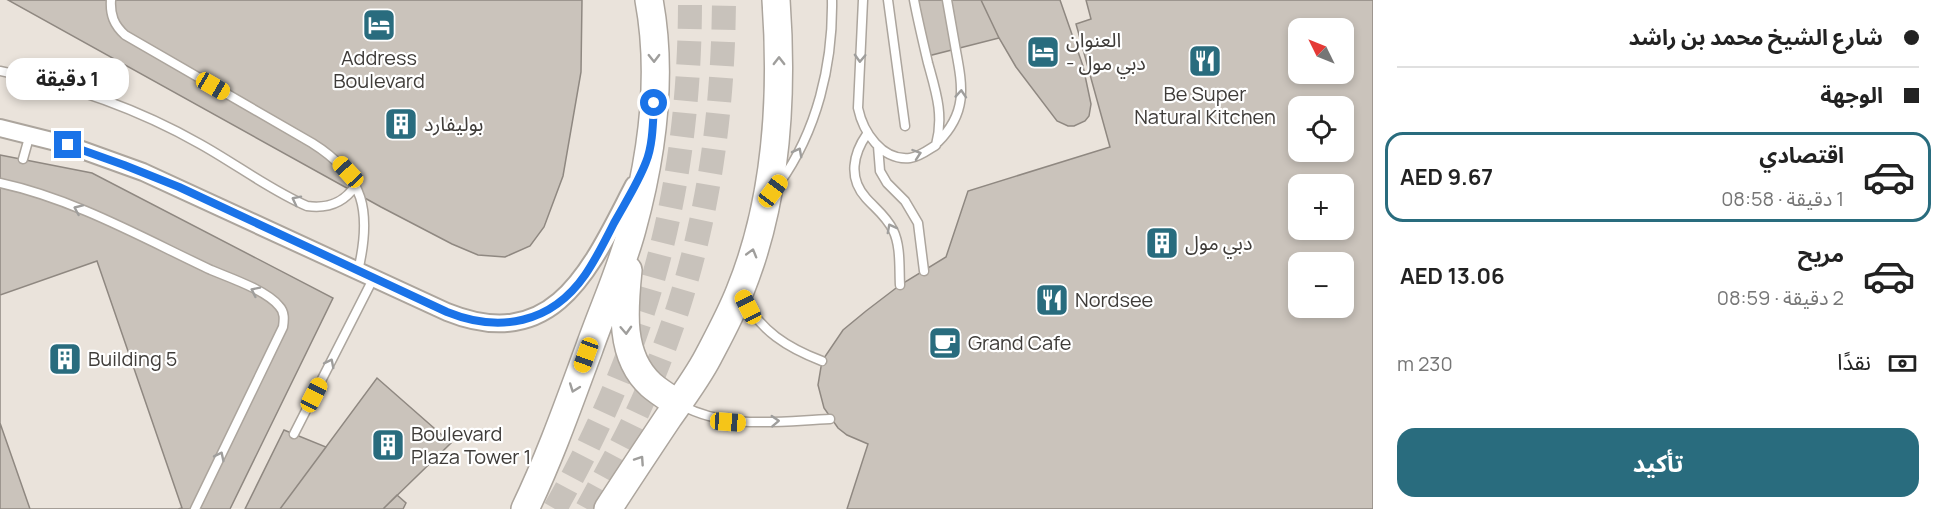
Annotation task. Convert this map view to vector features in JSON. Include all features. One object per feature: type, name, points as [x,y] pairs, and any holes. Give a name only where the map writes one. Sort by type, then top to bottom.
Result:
[{"type":"main road","points":[[649,0],[654,44],[653,122],[632,230],[624,301],[626,339],[636,368],[651,386],[678,404]]},
{"type":"main road","points":[[608,509],[707,359],[740,292],[766,201],[775,148],[779,93],[776,0]]},
{"type":"main road","points":[[525,509],[550,453],[632,230]]},
{"type":"street","points":[[0,128],[30,134],[87,151],[143,172],[466,320],[487,324],[508,323],[529,318],[550,308],[569,294],[584,277],[597,255],[647,160]]},
{"type":"lane","points":[[111,0],[113,20],[125,35],[325,151],[348,172],[356,185],[364,228],[365,275],[294,434]]},
{"type":"lane","points":[[766,201],[794,160],[815,114],[827,66],[832,0]]},
{"type":"lane","points":[[863,0],[858,108],[861,122],[867,134],[878,146],[893,155],[910,158],[936,145],[954,123],[962,97],[962,81],[947,0]]},
{"type":"lane","points":[[888,0],[905,126]]},
{"type":"lane","points":[[914,0],[940,109],[941,122],[936,145]]},
{"type":"lane","points":[[0,71],[70,88],[159,123],[307,206],[330,206],[350,194],[356,185]]},
{"type":"lane","points":[[23,159],[30,134]]},
{"type":"lane","points":[[867,134],[854,160],[856,181],[860,190],[882,213],[897,239],[900,285]]},
{"type":"lane","points":[[878,146],[880,171],[886,183],[905,201],[918,223],[924,271]]},
{"type":"lane","points":[[0,183],[62,201],[241,284],[273,300],[281,307],[284,316],[283,327],[195,509]]},
{"type":"lane","points":[[740,292],[748,307],[769,332],[791,348],[822,361]]},
{"type":"lane","points":[[678,404],[700,414],[728,422],[830,418]]},
{"type":"building","name":"بوليفارد","points":[[8,0],[582,0],[581,72],[563,176],[544,227],[530,246],[505,257],[478,255],[381,207]]},
{"type":"building","points":[[918,0],[981,0],[999,38],[928,56]]},
{"type":"building","name":"العنوان - دبي مول","points":[[981,0],[1060,0],[1083,66],[1091,104],[1089,116],[1085,121],[1068,126],[1057,121],[1016,67]]},
{"type":"building","name":"دبي مول","points":[[1086,0],[1373,0],[1373,509],[847,509],[868,444],[847,435],[838,428],[824,408],[818,385],[822,361],[843,330],[900,285],[946,257],[968,191],[1110,147],[1076,24],[1091,19]]},
{"type":"building","points":[[0,155],[92,173],[333,298],[230,509],[0,509]]},
{"type":"building","name":"Building 5","points":[[97,261],[182,508],[30,509],[0,423],[0,295]]},
{"type":"building","name":"Boulevard Plaza Tower 1","points":[[377,378],[451,443],[383,509],[280,509]]},
{"type":"building","points":[[284,430],[326,447],[280,509],[245,509]]},
{"type":"building","points":[[397,495],[406,503],[403,509],[383,509]]},
{"type":"tunnel","points":[[555,509],[588,448],[615,386],[639,325],[657,264],[672,201],[682,136],[688,69],[690,0]]},
{"type":"tunnel","points":[[587,509],[645,396],[670,333],[685,286],[707,193],[714,145],[720,98],[724,0]]},
{"type":"place","name":"Address Boulevard","points":[[379,25]]},
{"type":"place","name":"العنوان - دبي مول","points":[[1043,52]]},
{"type":"place","name":"Be Super Natural Kitchen","points":[[1205,61]]},
{"type":"place","name":"بوليفارد","points":[[401,124]]},
{"type":"place","name":"دبي مول","points":[[1162,243]]},
{"type":"place","name":"Nordsee","points":[[1052,300]]},
{"type":"place","name":"Grand Cafe","points":[[945,343]]},
{"type":"place","name":"Building 5","points":[[65,359]]},
{"type":"place","name":"Boulevard Plaza Tower 1","points":[[388,445]]},
{"type":"route","points":[[68,145],[179,187],[358,272],[466,320],[487,324],[508,323],[529,318],[550,308],[569,294],[584,277],[647,160],[654,103]]}]
